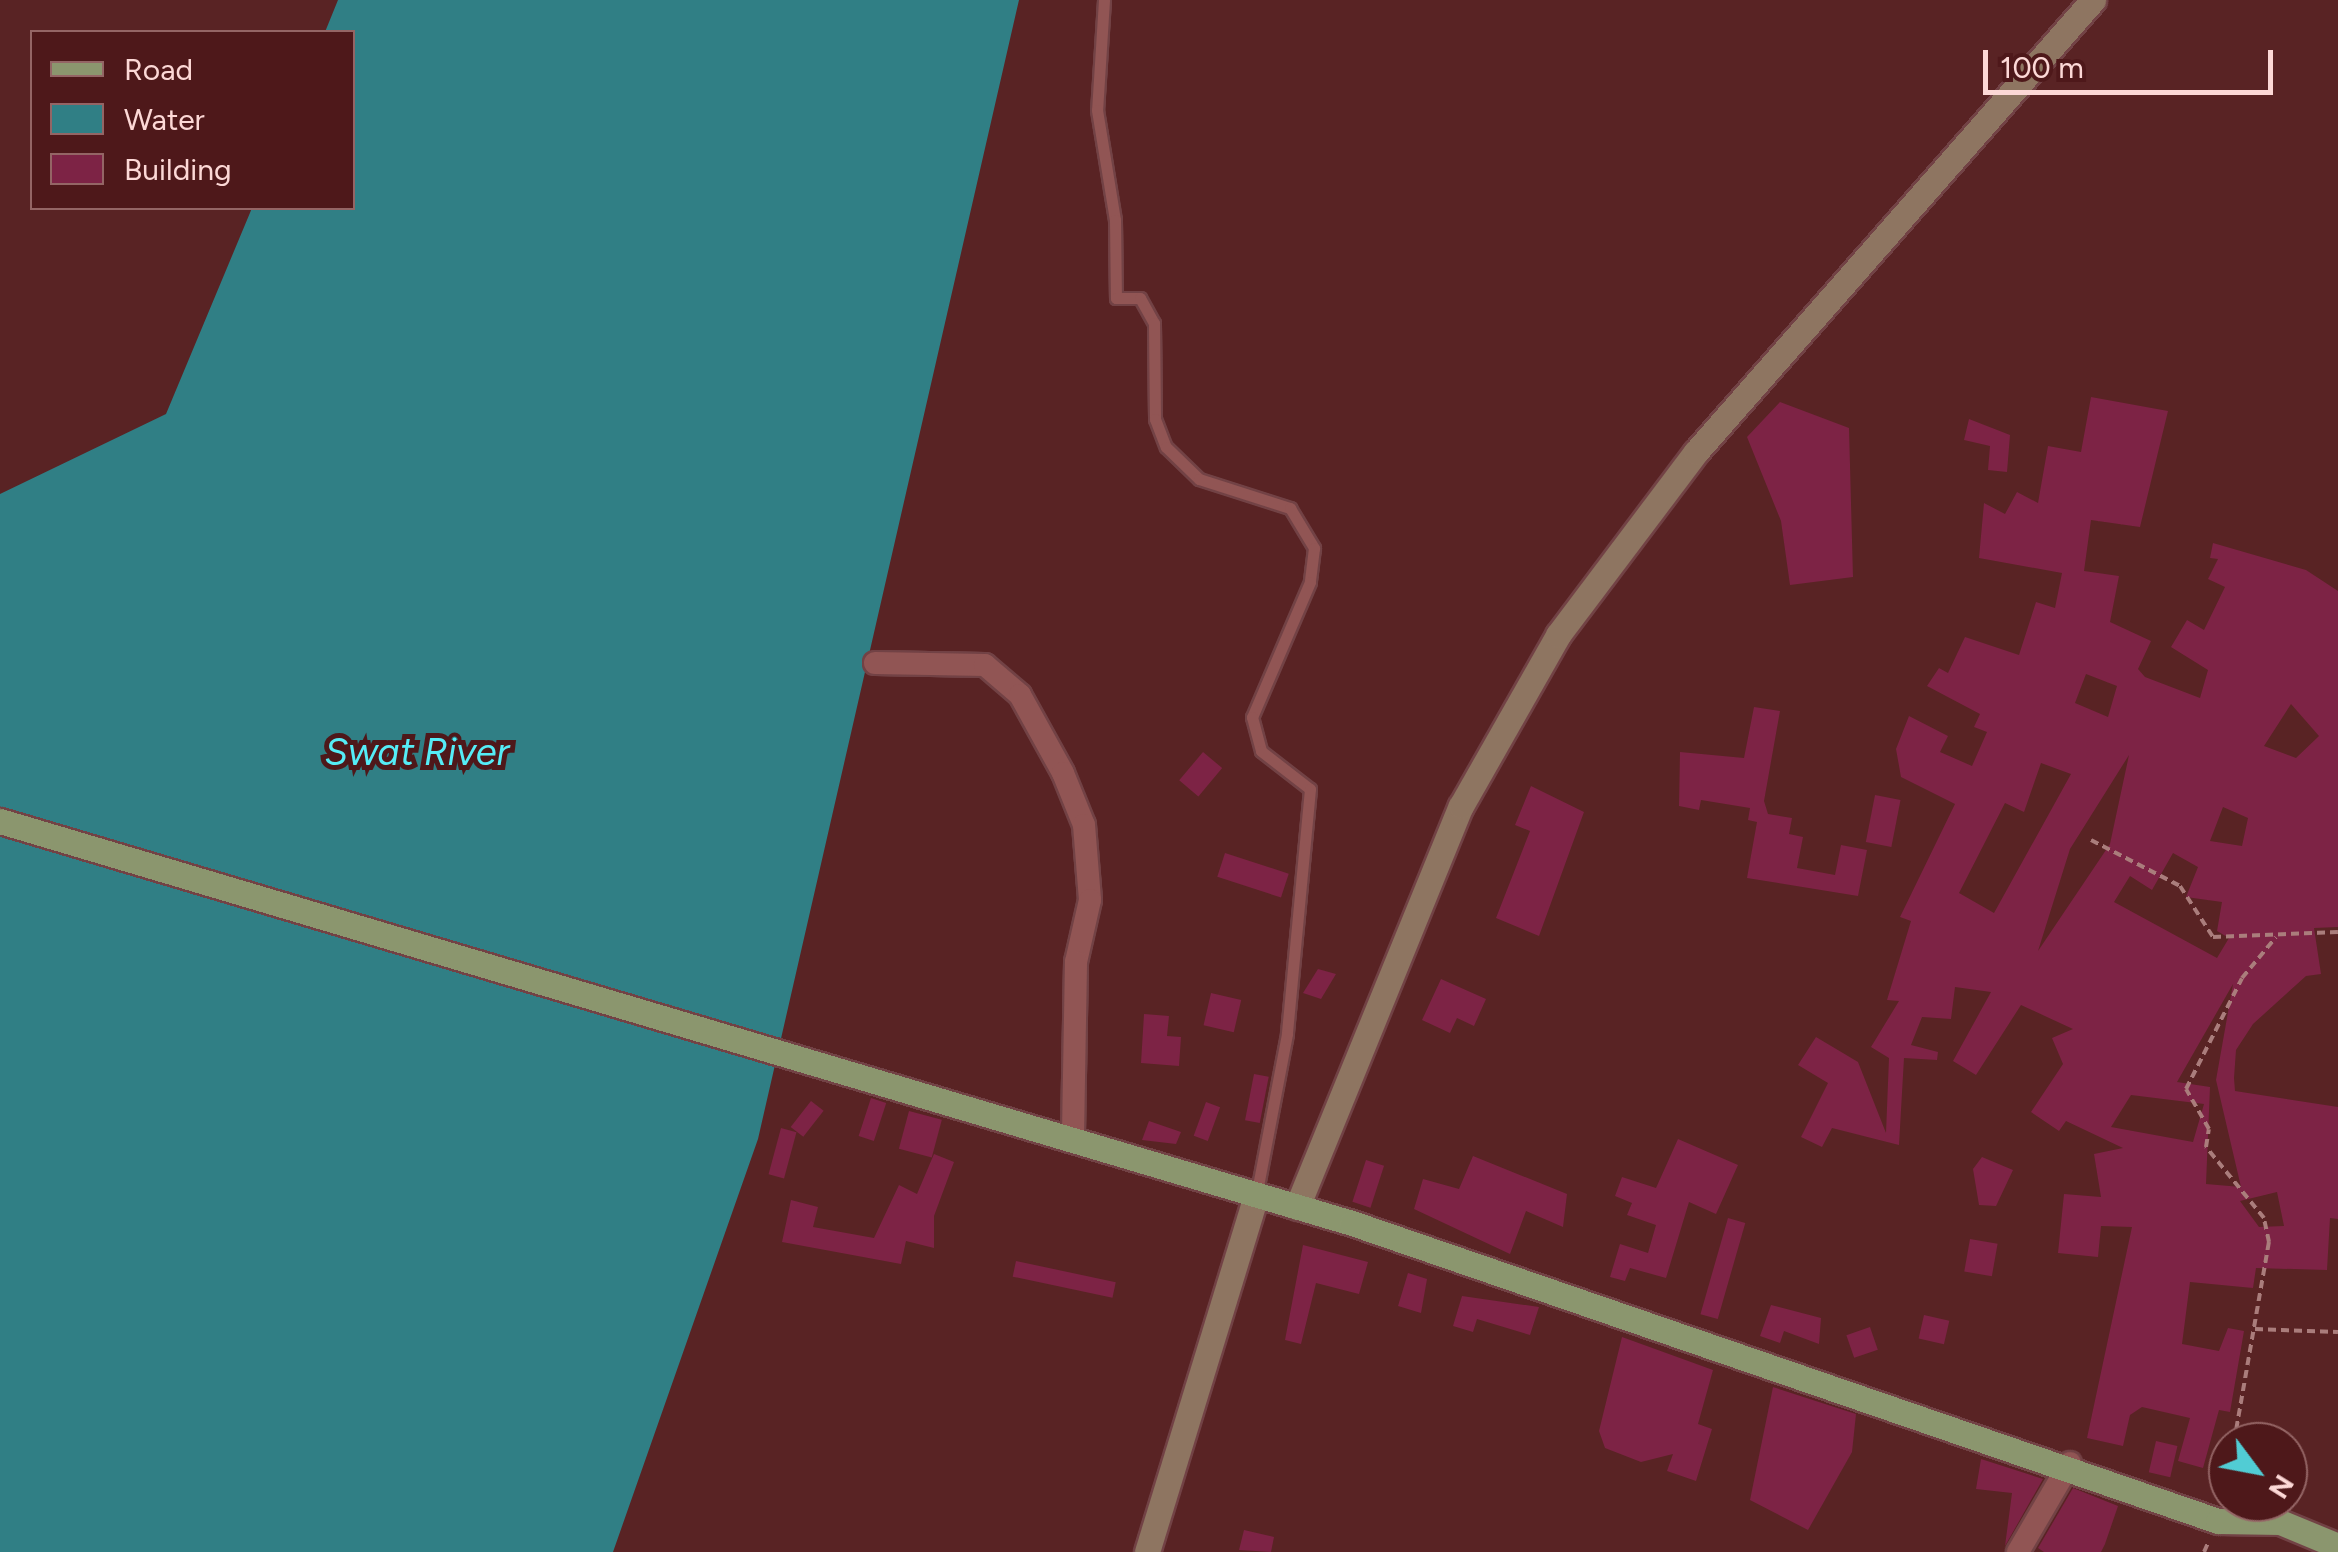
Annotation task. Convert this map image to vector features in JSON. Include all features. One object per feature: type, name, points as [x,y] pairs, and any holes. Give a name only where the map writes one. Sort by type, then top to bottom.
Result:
[{"type":"main road","points":[[1296,1207],[1461,806],[1558,635],[1696,452],[2094,0]]},
{"type":"main road","points":[[0,822],[826,1073],[1073,1137],[2070,1464],[2218,1521],[2280,1522],[2338,1546]]},
{"type":"main road","points":[[1148,1552],[1256,1196]]},
{"type":"street","points":[[875,664],[985,665],[1020,694],[1070,790],[1084,825],[1090,900],[1076,962],[1073,1137]]},
{"type":"street","points":[[2018,1552],[2070,1464]]},
{"type":"lane","points":[[1104,0],[1098,110],[1116,298],[1140,298],[1154,324],[1154,419],[1166,446],[1199,480],[1290,508],[1314,548],[1310,582],[1261,678],[1252,717],[1261,750],[1310,789],[1287,1034],[1256,1196]]},
{"type":"path","points":[[2091,840],[2180,886],[2213,937],[2338,932]]},
{"type":"path","points":[[2238,1422],[2269,1242],[2264,1218],[2206,1148],[2209,1128],[2186,1089],[2242,978],[2276,937]]},
{"type":"path","points":[[2255,1329],[2338,1332]]},
{"type":"water","name":"Swat River","points":[[338,0],[1019,0],[758,1139],[613,1552],[0,1552],[0,494],[166,414],[251,210],[355,210],[355,30],[326,30]]},
{"type":"building","points":[[2091,397],[2168,411],[2140,527],[2091,520],[2084,571],[2119,576],[2110,622],[2151,641],[2138,669],[2145,677],[2200,698],[2208,670],[2171,647],[2187,620],[2204,630],[2225,587],[2208,579],[2218,559],[2210,558],[2213,543],[2306,570],[2338,591],[2338,927],[2314,928],[2321,974],[2306,976],[2253,1024],[2236,1050],[2234,1078],[2235,1091],[2338,1107],[2338,1219],[2330,1218],[2327,1270],[2256,1268],[2253,1288],[2190,1282],[2182,1344],[2219,1351],[2228,1328],[2244,1331],[2230,1412],[2219,1410],[2216,1422],[2208,1422],[2208,1450],[2203,1468],[2178,1461],[2190,1418],[2142,1407],[2130,1415],[2123,1446],[2087,1438],[2132,1227],[2101,1226],[2098,1257],[2058,1253],[2064,1194],[2101,1197],[2094,1154],[2123,1148],[2066,1121],[2059,1131],[2031,1112],[2063,1064],[2052,1038],[2073,1029],[2021,1005],[1976,1075],[1953,1061],[1991,992],[1955,987],[1951,1019],[1922,1017],[1911,1045],[1938,1052],[1937,1060],[1904,1058],[1899,1145],[1832,1128],[1822,1147],[1801,1137],[1828,1083],[1798,1065],[1816,1037],[1858,1062],[1886,1133],[1889,1058],[1871,1047],[1899,1001],[1887,1000],[1911,921],[1900,917],[1955,804],[1901,777],[1896,749],[1909,716],[1948,736],[1940,752],[1972,766],[1987,732],[1974,727],[1980,714],[1927,686],[1939,668],[1948,673],[1965,637],[2019,655],[2036,602],[2055,608],[2062,573],[1979,558],[1984,503],[2005,514],[2017,492],[2038,503],[2048,446],[2081,452]],"holes":[[[2086,674],[2117,686],[2108,717],[2075,703]],[[2291,704],[2319,736],[2296,758],[2264,746]],[[2129,755],[2110,844],[2038,951],[2070,849]],[[2041,763],[2071,774],[1994,913],[1959,893],[2005,803],[2024,812]],[[2223,807],[2248,818],[2242,846],[2210,841]],[[2173,853],[2198,867],[2186,897],[2222,902],[2217,931],[2229,938],[2217,958],[2114,902],[2130,876],[2152,890]],[[2233,984],[2216,1080],[2241,1187],[2206,1184],[2210,1087],[2177,1082]],[[2131,1095],[2204,1104],[2193,1142],[2111,1127]],[[2277,1192],[2284,1226],[2259,1227],[2240,1201]]]},
{"type":"building","points":[[1780,402],[1849,428],[1853,577],[1790,585],[1781,521],[1747,437]]},
{"type":"building","points":[[1969,419],[2010,435],[2007,472],[1988,470],[1990,446],[1964,440]]},
{"type":"building","points":[[1754,707],[1780,711],[1764,801],[1768,814],[1792,818],[1789,834],[1803,837],[1797,868],[1835,875],[1841,845],[1867,850],[1858,896],[1747,878],[1757,822],[1748,820],[1750,808],[1701,800],[1699,810],[1679,806],[1680,752],[1744,758]]},
{"type":"building","points":[[1203,752],[1222,768],[1198,796],[1179,780]]},
{"type":"building","points":[[1531,786],[1584,812],[1539,936],[1496,918],[1530,831],[1515,825]]},
{"type":"building","points":[[1875,795],[1901,800],[1891,847],[1866,842]]},
{"type":"building","points":[[1225,853],[1289,874],[1281,897],[1217,877]]},
{"type":"building","points":[[1318,969],[1336,974],[1321,999],[1303,993]]},
{"type":"building","points":[[1441,979],[1486,999],[1474,1026],[1457,1018],[1450,1033],[1422,1020]]},
{"type":"building","points":[[1211,993],[1241,1000],[1234,1032],[1204,1025]]},
{"type":"building","points":[[1144,1014],[1169,1016],[1167,1036],[1181,1037],[1179,1066],[1141,1063]]},
{"type":"building","points":[[1254,1074],[1269,1077],[1260,1123],[1245,1120]]},
{"type":"building","points":[[871,1098],[886,1103],[874,1141],[859,1136]]},
{"type":"building","points":[[811,1101],[824,1111],[803,1137],[791,1127]]},
{"type":"building","points":[[1206,1102],[1220,1107],[1208,1141],[1194,1136]]},
{"type":"building","points":[[909,1111],[942,1120],[932,1157],[899,1149]]},
{"type":"building","points":[[1149,1121],[1181,1132],[1176,1144],[1142,1140]]},
{"type":"building","points":[[781,1128],[796,1132],[784,1179],[769,1174]]},
{"type":"building","points":[[1678,1139],[1738,1165],[1716,1214],[1689,1202],[1666,1278],[1630,1268],[1625,1281],[1610,1277],[1620,1244],[1648,1253],[1656,1225],[1627,1215],[1632,1203],[1615,1196],[1622,1177],[1656,1188]]},
{"type":"building","points":[[934,1154],[954,1162],[934,1216],[934,1248],[906,1241],[901,1264],[782,1242],[791,1200],[818,1207],[813,1227],[874,1238],[899,1185],[917,1194]]},
{"type":"building","points":[[1473,1156],[1567,1194],[1563,1227],[1526,1211],[1510,1254],[1414,1209],[1423,1179],[1459,1189]]},
{"type":"building","points":[[1982,1157],[2013,1170],[1996,1206],[1979,1205],[1973,1169]]},
{"type":"building","points":[[1366,1160],[1384,1166],[1370,1208],[1352,1202]]},
{"type":"building","points":[[1728,1218],[1745,1223],[1718,1319],[1700,1314]]},
{"type":"building","points":[[1970,1239],[1998,1244],[1992,1276],[1964,1271]]},
{"type":"building","points":[[1303,1245],[1368,1262],[1359,1294],[1316,1283],[1301,1344],[1285,1340]]},
{"type":"building","points":[[1016,1261],[1116,1282],[1112,1298],[1013,1277]]},
{"type":"building","points":[[1408,1273],[1427,1279],[1421,1313],[1398,1306]]},
{"type":"building","points":[[1462,1296],[1539,1307],[1530,1335],[1477,1319],[1473,1332],[1453,1326]]},
{"type":"building","points":[[1771,1305],[1821,1318],[1819,1344],[1784,1331],[1780,1343],[1760,1336]]},
{"type":"building","points":[[1924,1315],[1949,1321],[1944,1344],[1919,1338]]},
{"type":"building","points":[[1870,1327],[1878,1350],[1854,1358],[1846,1335]]},
{"type":"building","points":[[1622,1337],[1713,1370],[1698,1424],[1712,1429],[1696,1481],[1667,1471],[1673,1454],[1641,1462],[1605,1448],[1599,1431]]},
{"type":"building","points":[[1773,1387],[1856,1414],[1852,1452],[1808,1530],[1750,1500]]},
{"type":"building","points":[[2156,1441],[2177,1446],[2170,1477],[2149,1472]]},
{"type":"building","points":[[1981,1459],[2043,1479],[2005,1546],[2012,1493],[1976,1489]]},
{"type":"building","points":[[2073,1488],[2118,1506],[2105,1544],[2101,1552],[2044,1552],[2038,1548]]},
{"type":"building","points":[[1244,1530],[1274,1537],[1271,1552],[1239,1550]]}]
